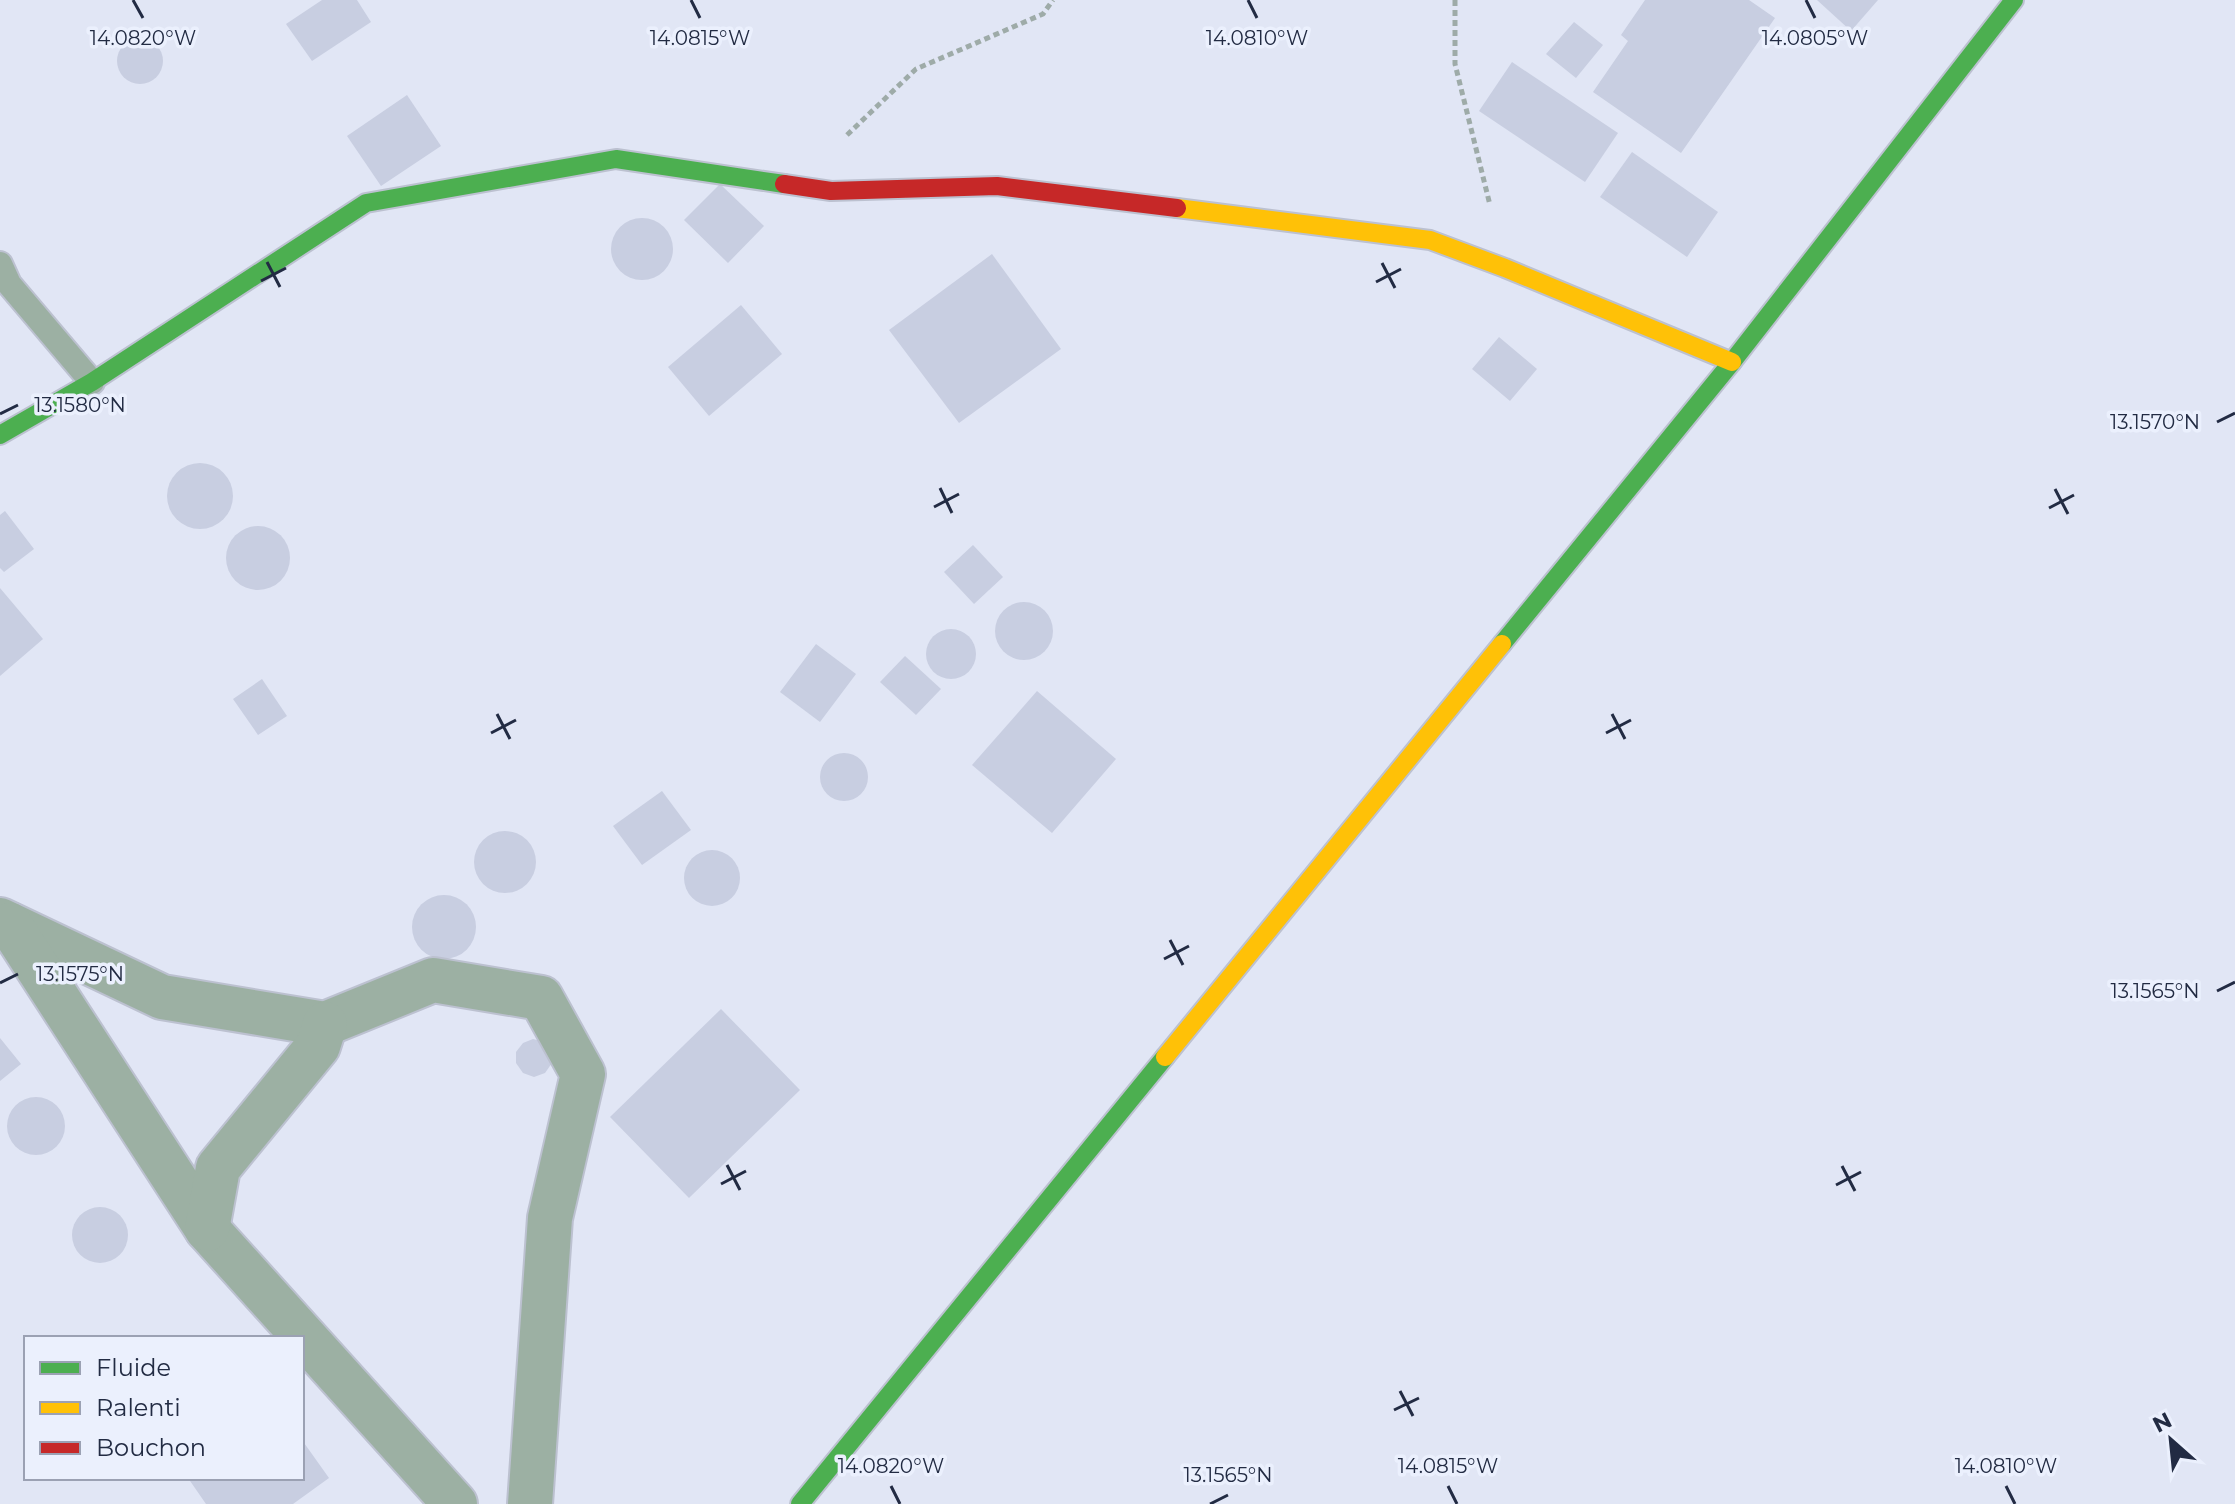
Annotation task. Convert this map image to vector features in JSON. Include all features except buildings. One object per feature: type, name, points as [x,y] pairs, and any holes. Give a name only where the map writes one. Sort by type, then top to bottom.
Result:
[{"type":"main road","points":[[800,1504],[1732,362],[2014,0]]},
{"type":"main road","points":[[0,435],[92,382],[366,203],[616,159],[831,191],[997,186],[1430,240],[1732,362]]},
{"type":"street","points":[[4,921],[162,997],[325,1024],[433,980],[541,998],[583,1074],[550,1218],[530,1504]]},
{"type":"street","points":[[4,921],[207,1229],[303,1336]]},
{"type":"street","points":[[207,1229],[218,1168],[318,1046],[325,1024]]},
{"type":"street","points":[[304,1337],[455,1504]]},
{"type":"lane","points":[[0,264],[9,284],[92,382]]},
{"type":"path","points":[[831,191],[848,132],[916,69],[1043,14],[1053,0]]},
{"type":"path","points":[[1455,0],[1455,64],[1505,268]]},
{"type":"traffic: fast","points":[[1502,644],[1732,362],[2014,0]]},
{"type":"traffic: fast","points":[[0,435],[92,382],[366,203],[616,159],[784,184]]},
{"type":"traffic: fast","points":[[800,1504],[1165,1057]]},
{"type":"traffic: slow","points":[[1177,208],[1430,240],[1732,362]]},
{"type":"traffic: slow","points":[[1165,1057],[1502,644]]},
{"type":"traffic: jam","points":[[784,184],[831,191],[997,186],[1177,208]]}]
